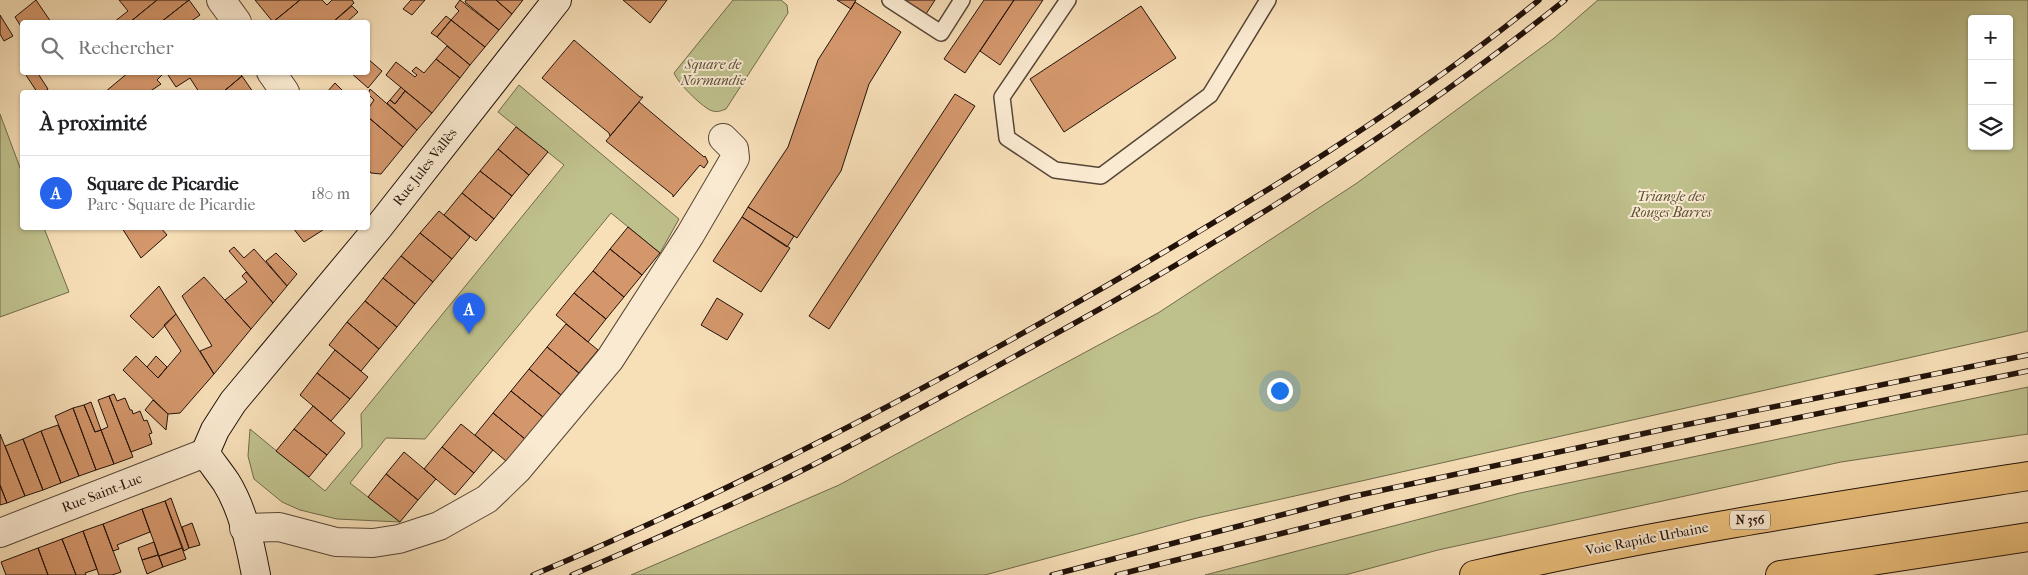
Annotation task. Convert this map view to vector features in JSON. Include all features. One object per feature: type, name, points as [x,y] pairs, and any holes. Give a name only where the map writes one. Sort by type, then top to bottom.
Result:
[{"type":"highway","name":"Voie Rapide Urbaine","points":[[1474,575],[1584,550],[1725,524],[2028,476]]},
{"type":"highway","points":[[1780,575],[2028,537]]},
{"type":"street","points":[[222,0],[236,20]]},
{"type":"street","name":"Rue Jules Vallès","points":[[373,220],[557,0]]},
{"type":"street","points":[[273,75],[283,90]]},
{"type":"street","points":[[244,528],[279,527],[336,542],[354,544],[390,540],[439,526],[465,513],[502,487],[610,359],[690,235],[735,158],[734,149],[723,138]]},
{"type":"street","name":"Rue Jules Vallès","points":[[205,453],[222,416],[365,230]]},
{"type":"street","points":[[205,453],[226,482],[244,528],[256,575]]},
{"type":"street","name":"Rue Saint-Luc","points":[[0,532],[205,453]]},
{"type":"lane","points":[[890,0],[941,33],[962,0]]},
{"type":"lane","points":[[1068,0],[1002,97],[1007,138],[1055,170],[1101,176],[1210,95],[1268,0]]},
{"type":"green space","name":"Square de Normandie","points":[[733,0],[781,0],[787,5],[788,13],[726,109],[714,111],[695,99],[674,73]]},
{"type":"green space","name":"Triangle des Rouges Barres","points":[[1598,0],[2028,0],[2028,331],[1197,518],[985,575],[631,575],[839,485],[1158,313],[1357,183],[1553,39]]},
{"type":"green space","points":[[519,85],[679,219],[660,253],[611,213],[425,439],[386,438],[350,483],[400,522],[337,519],[300,510],[282,502],[254,479],[248,456],[250,429],[325,491],[362,447],[361,414],[564,165],[498,112]]},
{"type":"green space","points":[[0,114],[20,168],[20,230],[45,230],[69,292],[0,317]]},
{"type":"green space","points":[[2028,387],[2028,434],[1841,462],[1438,550],[1345,575],[1205,575],[1520,493]]},
{"type":"building","points":[[36,0],[50,20],[20,20],[20,25],[15,17]]},
{"type":"building","points":[[119,0],[157,0],[132,20],[117,20],[128,11]]},
{"type":"building","points":[[157,0],[189,0],[164,20],[132,20]]},
{"type":"building","points":[[189,0],[200,15],[193,20],[164,20]]},
{"type":"building","points":[[255,0],[300,0],[275,20],[271,20]]},
{"type":"building","points":[[300,0],[322,0],[327,5],[332,0],[352,0],[354,3],[335,20],[275,20]]},
{"type":"building","points":[[411,0],[425,0],[412,15],[403,9]]},
{"type":"building","points":[[460,0],[499,30],[485,47],[451,20],[459,11],[455,7]]},
{"type":"building","points":[[466,0],[496,0],[512,14],[499,30],[465,2]]},
{"type":"building","points":[[496,0],[523,0],[512,14]]},
{"type":"building","points":[[623,0],[667,0],[650,23]]},
{"type":"building","points":[[837,0],[856,0],[851,9]]},
{"type":"building","points":[[904,0],[935,0],[926,14]]},
{"type":"building","points":[[984,0],[1014,0],[965,73],[944,59]]},
{"type":"building","points":[[1014,0],[1043,0],[1000,65],[980,51]]},
{"type":"building","points":[[855,2],[901,32],[869,84],[841,171],[797,238],[748,207],[788,147],[818,60]]},
{"type":"building","points":[[352,6],[358,12],[349,20],[335,20]]},
{"type":"building","points":[[1141,6],[1176,58],[1064,132],[1030,79]]},
{"type":"building","points":[[0,15],[13,36],[4,41],[0,34]]},
{"type":"building","points":[[446,16],[451,20],[437,37],[431,33]]},
{"type":"building","points":[[451,20],[485,47],[470,65],[437,37]]},
{"type":"building","points":[[574,40],[640,97],[643,97],[610,136],[609,133],[542,78]]},
{"type":"building","points":[[447,46],[470,65],[460,78],[436,59]]},
{"type":"building","points":[[436,59],[460,78],[432,113],[386,75],[396,62],[415,77],[417,75],[412,71],[416,67],[424,73]]},
{"type":"building","points":[[370,61],[382,71],[368,88],[353,75],[370,75]]},
{"type":"building","points":[[26,75],[39,75],[48,89],[36,90]]},
{"type":"building","points":[[125,75],[162,75],[157,80],[161,84],[152,90],[107,90]]},
{"type":"building","points":[[168,75],[242,76],[225,90],[198,90],[190,78],[176,87]]},
{"type":"building","points":[[242,76],[252,90],[225,90]]},
{"type":"building","points":[[335,83],[342,90],[329,90]]},
{"type":"building","points":[[401,87],[405,91],[395,104],[390,100]]},
{"type":"building","points":[[370,90],[417,130],[403,147],[370,119],[370,106],[374,100],[370,96]]},
{"type":"building","points":[[405,91],[432,113],[417,130],[387,103],[390,100],[395,104]]},
{"type":"building","points":[[955,94],[975,106],[829,329],[809,316]]},
{"type":"building","points":[[639,102],[705,156],[708,162],[704,168],[700,165],[673,197],[673,195],[606,141]]},
{"type":"building","points":[[370,119],[403,147],[381,174],[371,173]]},
{"type":"building","points":[[516,127],[548,152],[529,175],[498,149]]},
{"type":"building","points":[[498,149],[529,175],[512,196],[480,171]]},
{"type":"building","points":[[480,171],[512,196],[494,219],[462,193]]},
{"type":"building","points":[[462,193],[494,219],[476,241],[444,215]]},
{"type":"building","points":[[748,207],[794,236],[787,247],[742,217]]},
{"type":"building","points":[[439,211],[470,237],[452,259],[420,233]]},
{"type":"building","points":[[742,217],[790,248],[761,292],[713,261]]},
{"type":"building","points":[[628,227],[660,253],[642,275],[610,249]]},
{"type":"building","points":[[123,230],[163,230],[167,235],[141,258]]},
{"type":"building","points":[[295,230],[323,230],[304,242]]},
{"type":"building","points":[[420,233],[452,259],[433,282],[401,256]]},
{"type":"building","points":[[234,247],[244,258],[254,249],[287,286],[273,303],[229,251]]},
{"type":"building","points":[[610,249],[642,275],[624,297],[593,271]]},
{"type":"building","points":[[276,253],[297,274],[287,286],[266,261]]},
{"type":"building","points":[[401,256],[433,282],[415,304],[383,278]]},
{"type":"building","points":[[593,271],[624,297],[606,319],[574,293]]},
{"type":"building","points":[[246,272],[273,303],[251,329],[225,300],[247,282],[242,276]]},
{"type":"building","points":[[204,277],[251,329],[214,374],[200,351],[212,346],[182,296]]},
{"type":"building","points":[[383,278],[415,304],[397,327],[365,301]]},
{"type":"building","points":[[159,286],[176,314],[153,338],[130,316]]},
{"type":"building","points":[[574,293],[606,319],[588,342],[556,315]]},
{"type":"building","points":[[717,298],[743,314],[727,340],[701,325]]},
{"type":"building","points":[[365,301],[397,327],[379,349],[347,322]]},
{"type":"building","points":[[176,314],[214,374],[180,413],[168,414],[123,370],[136,356],[158,378],[181,351],[164,325]]},
{"type":"building","points":[[347,322],[379,349],[361,371],[329,345]]},
{"type":"building","points":[[566,324],[598,350],[579,373],[547,347]]},
{"type":"building","points":[[547,347],[579,373],[561,395],[529,369]]},
{"type":"building","points":[[335,350],[368,377],[350,399],[317,373]]},
{"type":"building","points":[[156,356],[167,367],[158,378],[147,367]]},
{"type":"building","points":[[529,369],[561,395],[543,417],[511,391]]},
{"type":"building","points":[[317,373],[350,399],[331,421],[300,395]]},
{"type":"building","points":[[511,391],[543,417],[525,439],[493,413]]},
{"type":"building","points":[[114,394],[117,401],[125,398],[133,414],[140,411],[144,421],[147,420],[152,433],[149,434],[152,444],[131,452],[109,396]]},
{"type":"building","points":[[109,396],[133,457],[114,464],[101,430],[108,427],[98,400]]},
{"type":"building","points":[[153,400],[168,414],[166,430],[145,410]]},
{"type":"building","points":[[91,402],[101,430],[95,432],[84,405]]},
{"type":"building","points":[[84,405],[95,432],[101,430],[114,464],[96,470],[73,408]]},
{"type":"building","points":[[313,406],[345,433],[327,455],[294,429]]},
{"type":"building","points":[[73,408],[96,470],[79,476],[55,416]]},
{"type":"building","points":[[493,413],[525,439],[506,461],[475,435]]},
{"type":"building","points":[[461,424],[493,450],[474,473],[442,447]]},
{"type":"building","points":[[58,425],[79,476],[61,483],[41,431]]},
{"type":"building","points":[[294,429],[327,455],[309,477],[276,451]]},
{"type":"building","points":[[41,431],[61,483],[43,490],[23,439]]},
{"type":"building","points":[[0,434],[25,496],[7,503],[0,485]]},
{"type":"building","points":[[23,439],[43,490],[25,496],[5,446]]},
{"type":"building","points":[[442,447],[474,473],[455,495],[424,469]]},
{"type":"building","points":[[404,452],[436,479],[418,500],[386,474]]},
{"type":"building","points":[[386,474],[418,500],[400,522],[368,497]]},
{"type":"building","points":[[0,485],[7,503],[0,505]]},
{"type":"building","points":[[171,498],[189,548],[184,551],[165,501]]},
{"type":"building","points":[[165,501],[182,548],[159,556],[142,509]]},
{"type":"building","points":[[142,509],[150,532],[117,545],[119,549],[113,551],[103,524]]},
{"type":"building","points":[[192,523],[200,545],[189,548],[182,527]]},
{"type":"building","points":[[103,524],[121,572],[112,575],[99,575],[83,531]]},
{"type":"building","points":[[83,531],[97,569],[85,573],[86,575],[76,575],[62,539]]},
{"type":"building","points":[[62,539],[76,575],[48,575],[38,548]]},
{"type":"building","points":[[154,542],[158,555],[142,560],[138,548]]},
{"type":"building","points":[[38,548],[48,575],[6,575],[1,562]]},
{"type":"building","points":[[182,548],[186,559],[163,567],[159,556]]},
{"type":"building","points":[[158,555],[163,567],[147,574],[142,560]]},
{"type":"railway","points":[[533,575],[680,510],[824,440],[966,365],[1106,286],[1328,152],[1435,79],[1539,0]]},
{"type":"railway","points":[[572,575],[715,512],[828,457],[914,412],[1168,270],[1236,229],[1371,142],[1437,97],[1565,0]]},
{"type":"railway","points":[[1052,575],[1346,498],[1660,430],[2028,355]]},
{"type":"railway","points":[[1117,575],[1394,505],[1718,434],[2028,371]]},
{"type":"place","name":"Square de Picardie","points":[[469,334]]}]
